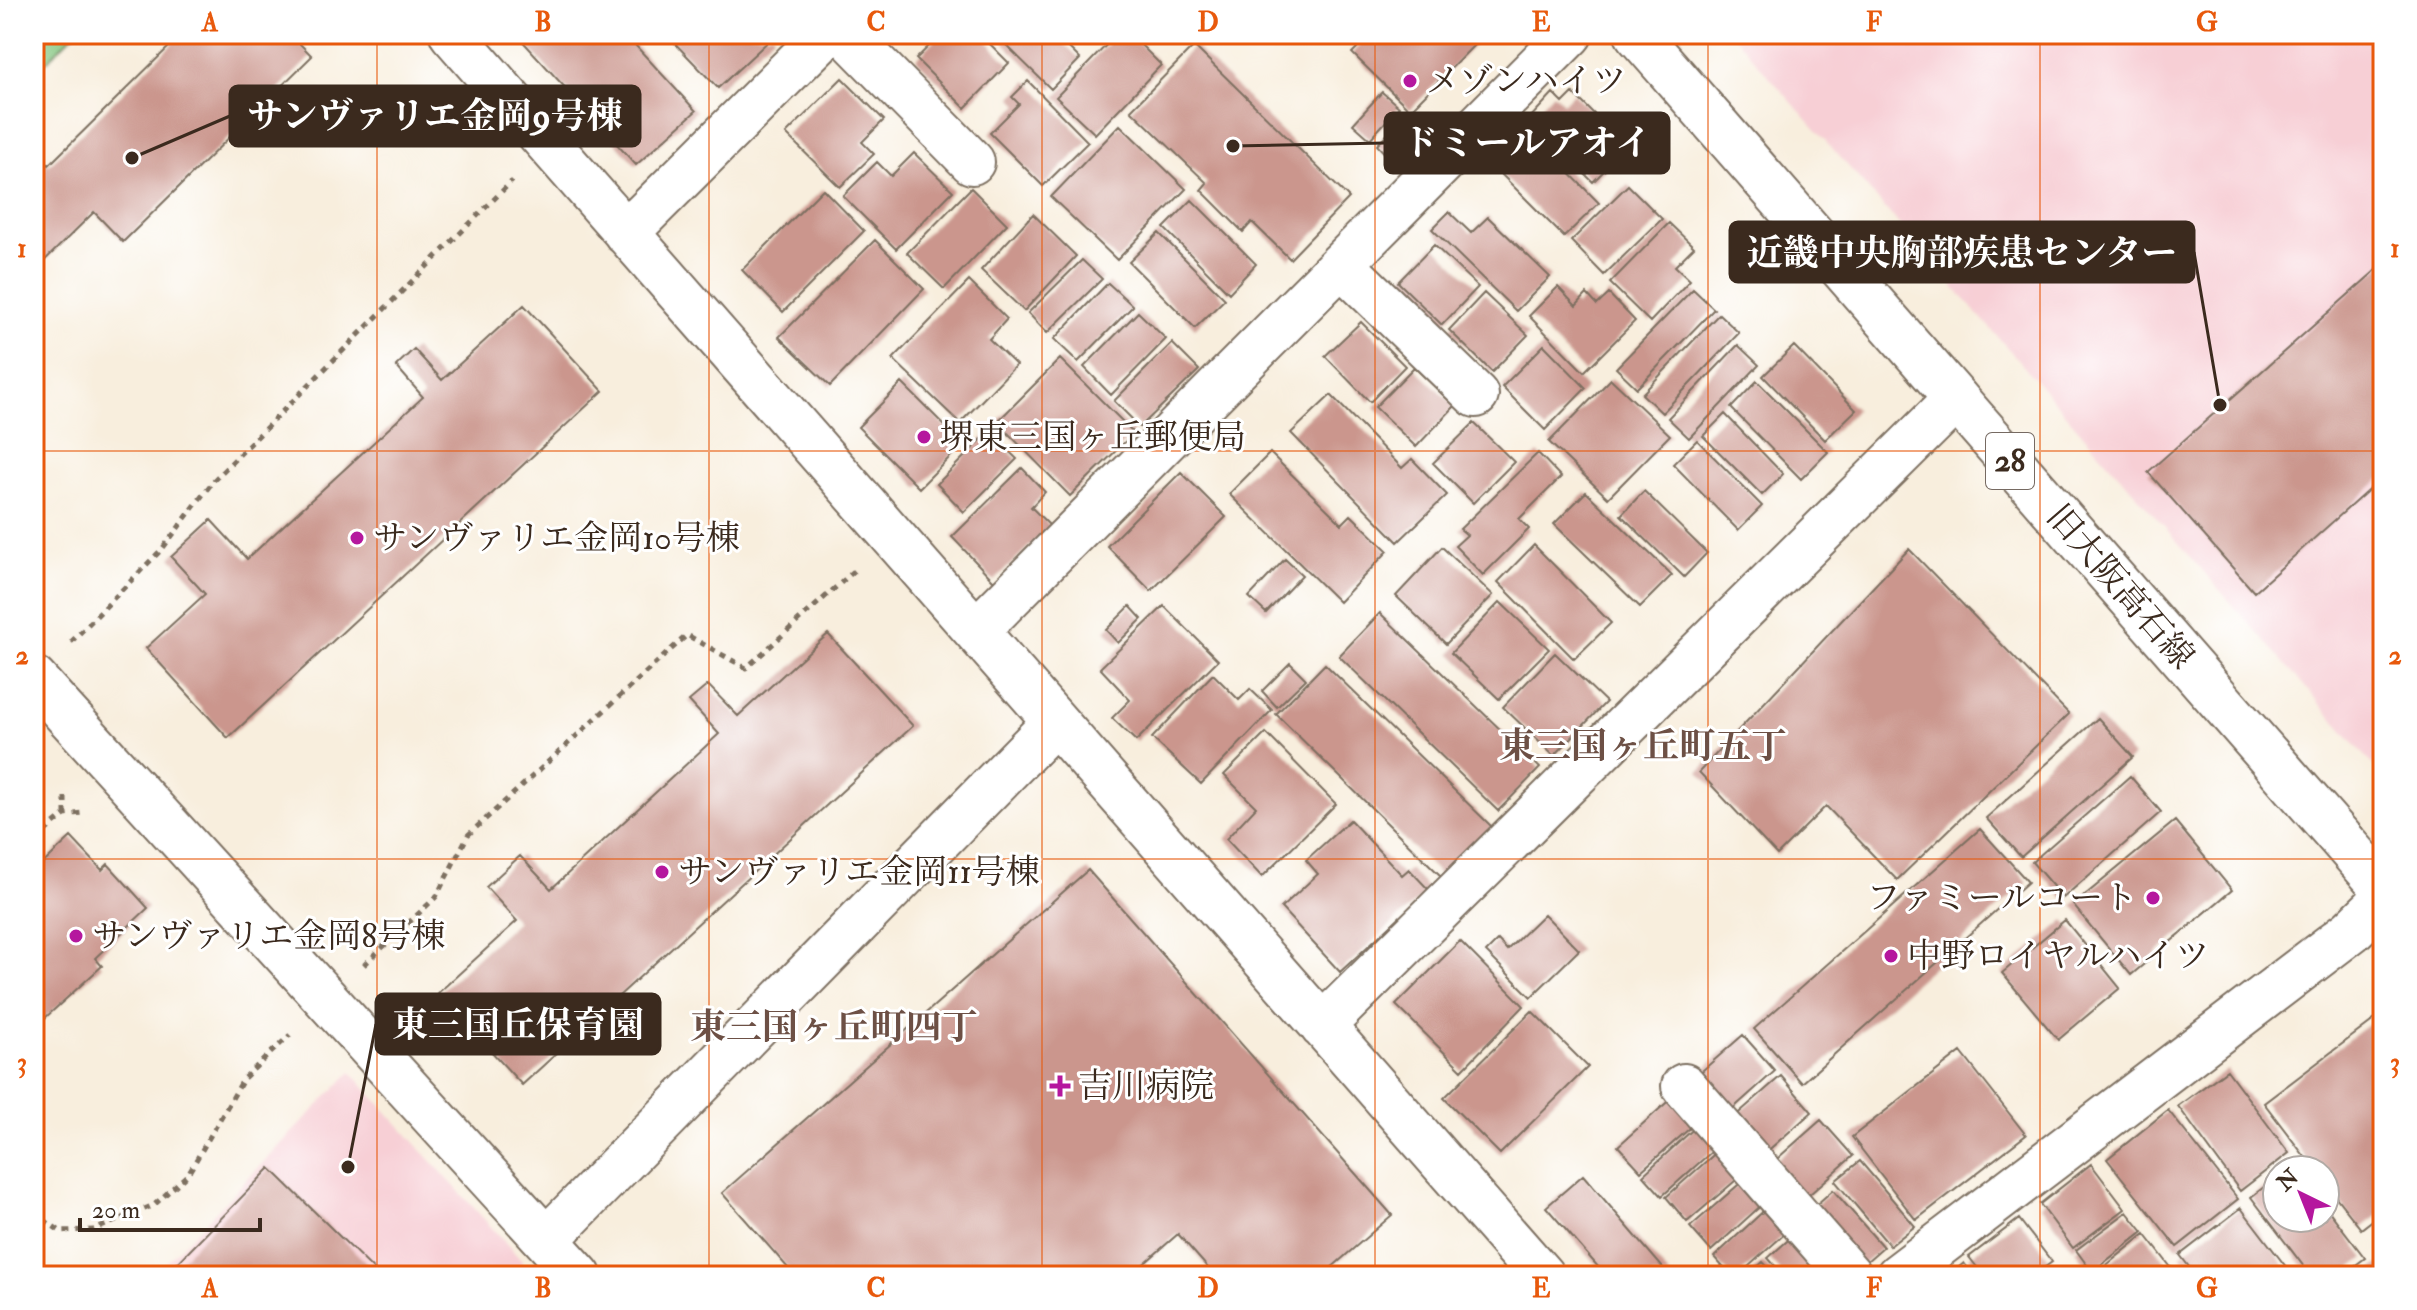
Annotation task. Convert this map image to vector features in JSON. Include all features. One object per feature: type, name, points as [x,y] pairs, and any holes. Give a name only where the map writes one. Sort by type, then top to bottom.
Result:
[{"type":"street","points":[[452,34],[1542,1276]]},
{"type":"street","points":[[626,233],[826,34]]},
{"type":"street","points":[[846,34],[972,162]]},
{"type":"street","points":[[976,631],[1570,34]]},
{"type":"street","name":"旧大阪高石線","points":[[1637,34],[2383,887]]},
{"type":"street","points":[[1341,264],[1476,395]]},
{"type":"street","points":[[1322,1026],[1956,399]]},
{"type":"street","points":[[34,680],[579,1276]]},
{"type":"street","points":[[547,1239],[1055,722]]},
{"type":"street","points":[[1898,1276],[2351,931],[2383,900]]},
{"type":"street","points":[[1684,1086],[1850,1276]]},
{"type":"path","points":[[34,680],[163,548],[214,480],[549,145]]},
{"type":"path","points":[[34,1213],[60,1231],[94,1230],[154,1205],[188,1174],[244,1078],[436,897],[468,835],[687,635],[746,668],[893,536]]},
{"type":"shaded area","points":[[1732,34],[2383,34],[2383,776]]},
{"type":"shaded area","points":[[351,1072],[522,1261],[523,1276],[153,1276]]},
{"type":"green space","points":[[34,34],[74,34],[45,63],[34,52]]},
{"type":"building","points":[[182,34],[290,34],[312,56],[123,242],[94,212],[34,271],[34,151],[49,165]]},
{"type":"building","points":[[516,34],[625,34],[696,111],[636,165]]},
{"type":"building","points":[[666,34],[772,34],[774,36],[718,88]]},
{"type":"building","points":[[929,34],[980,34],[1009,63],[965,108],[916,59],[935,40]]},
{"type":"building","points":[[1005,34],[1067,34],[1061,40],[1080,59],[1051,89],[1000,39]]},
{"type":"building","points":[[1117,34],[1130,34],[1161,65],[1095,134],[1056,97]]},
{"type":"building","name":"メゾンハイツ","points":[[1371,34],[1485,34],[1410,110],[1352,53]]},
{"type":"building","points":[[1194,46],[1349,198],[1290,259],[1252,222],[1243,232],[1201,190],[1207,183],[1131,110]]},
{"type":"building","points":[[842,78],[884,120],[862,142],[874,154],[840,187],[786,134]]},
{"type":"building","points":[[1028,81],[1088,142],[1043,186],[990,133],[1019,104],[1012,97]]},
{"type":"building","points":[[1382,92],[1399,107],[1370,139],[1353,124]]},
{"type":"building","points":[[1553,93],[1563,103],[1573,93],[1627,147],[1593,182],[1529,119]]},
{"type":"building","points":[[1406,115],[1422,131],[1392,161],[1377,145]]},
{"type":"building","points":[[1120,125],[1186,189],[1117,260],[1051,197]]},
{"type":"building","points":[[1536,139],[1599,203],[1564,237],[1501,174]]},
{"type":"building","points":[[914,153],[953,191],[896,249],[843,196],[877,162],[891,176]]},
{"type":"building","points":[[1628,185],[1662,219],[1604,275],[1571,241]]},
{"type":"building","points":[[971,188],[1007,224],[944,289],[907,253]]},
{"type":"building","points":[[823,189],[864,231],[783,312],[742,270]]},
{"type":"building","points":[[1192,200],[1256,264],[1229,293],[1164,228]]},
{"type":"building","points":[[1449,212],[1471,233],[1488,217],[1550,277],[1516,311],[1432,229]]},
{"type":"building","points":[[1033,214],[1076,256],[1024,311],[981,270]]},
{"type":"building","points":[[1669,223],[1694,247],[1675,266],[1690,280],[1650,322],[1610,283]]},
{"type":"building","points":[[1159,233],[1225,299],[1195,328],[1129,262]]},
{"type":"building","points":[[875,240],[924,289],[830,386],[779,337]]},
{"type":"building","points":[[1434,245],[1478,287],[1442,325],[1398,282]]},
{"type":"building","points":[[1082,260],[1102,279],[1047,333],[1028,313]]},
{"type":"building","points":[[2383,264],[2383,477],[2254,592],[2148,472]]},
{"type":"building","points":[[969,281],[1007,319],[989,339],[1016,365],[960,423],[893,359]]},
{"type":"building","points":[[1108,283],[1133,306],[1078,362],[1054,339]]},
{"type":"building","points":[[1558,287],[1576,306],[1587,294],[1597,305],[1609,294],[1635,321],[1584,372],[1529,316]]},
{"type":"building","points":[[1693,289],[1714,309],[1637,388],[1616,368]]},
{"type":"building","points":[[1484,293],[1528,335],[1492,372],[1449,330]]},
{"type":"building","name":"サンヴァリエ金岡10号棟","points":[[524,305],[603,391],[228,738],[146,648],[205,594],[171,557],[211,520],[247,559],[423,397],[396,366],[414,349],[442,380]]},
{"type":"building","points":[[1138,312],[1166,339],[1111,395],[1084,367]]},
{"type":"building","points":[[1719,314],[1739,333],[1662,413],[1642,394]]},
{"type":"building","points":[[1361,322],[1405,366],[1370,402],[1325,356]]},
{"type":"building","points":[[1172,343],[1199,370],[1140,427],[1114,401]]},
{"type":"building","points":[[1544,345],[1586,388],[1545,430],[1502,387]]},
{"type":"building","points":[[1738,345],[1759,365],[1689,438],[1668,418]]},
{"type":"building","points":[[1794,346],[1856,410],[1825,440],[1763,376]]},
{"type":"building","points":[[1060,359],[1134,433],[1070,496],[997,422]]},
{"type":"building","points":[[1414,367],[1455,406],[1416,447],[1375,407]]},
{"type":"building","points":[[1611,379],[1670,435],[1608,498],[1549,442]]},
{"type":"building","points":[[1757,381],[1828,452],[1801,479],[1731,408]]},
{"type":"building","points":[[902,383],[963,444],[919,488],[858,427]]},
{"type":"building","points":[[1331,395],[1402,468],[1412,459],[1447,495],[1398,542],[1291,433]]},
{"type":"building","points":[[1725,414],[1783,474],[1762,495],[1703,436]]},
{"type":"building","points":[[1474,423],[1514,462],[1473,503],[1433,463]]},
{"type":"building","points":[[989,432],[1017,459],[964,512],[937,484]]},
{"type":"building","points":[[1697,440],[1762,506],[1738,530],[1673,464]]},
{"type":"building","points":[[1270,453],[1342,524],[1351,515],[1388,551],[1339,602],[1229,494]]},
{"type":"building","points":[[1538,453],[1561,477],[1519,519],[1529,529],[1483,575],[1455,546],[1467,535],[1460,529]]},
{"type":"building","points":[[1022,468],[1045,492],[1031,507],[1050,526],[994,581],[952,537]]},
{"type":"building","points":[[1181,472],[1226,517],[1151,591],[1107,546]]},
{"type":"building","points":[[1644,491],[1707,553],[1684,577],[1621,515]]},
{"type":"building","points":[[1586,492],[1672,575],[1640,607],[1554,524]]},
{"type":"building","points":[[1534,545],[1611,623],[1574,659],[1498,582]]},
{"type":"building","points":[[1442,547],[1493,595],[1446,644],[1396,596]]},
{"type":"building","points":[[1909,549],[2069,714],[1897,880],[1826,806],[1777,855],[1699,772]]},
{"type":"building","points":[[1285,559],[1302,575],[1266,613],[1249,597]]},
{"type":"building","points":[[1500,602],[1549,649],[1499,699],[1451,653]]},
{"type":"building","points":[[1130,606],[1142,619],[1118,643],[1106,630]]},
{"type":"building","points":[[1164,606],[1218,660],[1136,741],[1112,718],[1130,700],[1100,668]]},
{"type":"building","points":[[1380,613],[1540,768],[1498,811],[1339,656]]},
{"type":"building","name":"サンヴァリエ金岡11号棟","points":[[828,634],[913,726],[522,1085],[438,993],[517,921],[486,887],[520,856],[551,889],[719,734],[689,701],[708,685],[738,716]]},
{"type":"building","points":[[1555,653],[1606,702],[1554,756],[1503,707]]},
{"type":"building","points":[[1290,663],[1306,679],[1277,707],[1262,691]]},
{"type":"building","points":[[1325,664],[1492,827],[1442,877],[1276,714]]},
{"type":"building","points":[[1213,674],[1239,700],[1250,689],[1272,710],[1201,784],[1152,738]]},
{"type":"building","points":[[2098,718],[2133,757],[2021,857],[1986,818]]},
{"type":"building","points":[[1266,733],[1336,804],[1262,877],[1226,839],[1256,807],[1224,775]]},
{"type":"building","points":[[2130,776],[2161,812],[2063,898],[2032,862]]},
{"type":"building","points":[[1350,820],[1402,875],[1409,869],[1429,890],[1340,972],[1281,908],[1318,874],[1306,860]]},
{"type":"building","name":"ファミールコート","points":[[2175,821],[2232,890],[2131,975],[2073,905]]},
{"type":"building","name":"中野ロイヤルハイツ","points":[[1980,829],[2028,882],[1802,1083],[1754,1029]]},
{"type":"building","name":"サンヴァリエ金岡8号棟","points":[[71,837],[102,870],[108,864],[148,908],[95,958],[102,966],[34,1028],[34,872]]},
{"type":"building","name":"吉川病院","points":[[1088,870],[1392,1215],[1322,1276],[1215,1276],[1178,1234],[1130,1276],[795,1276],[722,1193]]},
{"type":"building","points":[[1544,914],[1579,950],[1531,997],[1486,952],[1498,940],[1507,950]]},
{"type":"building","points":[[2065,920],[2120,988],[2058,1040],[2002,973]]},
{"type":"building","points":[[1460,941],[1524,1006],[1462,1070],[1396,1005]]},
{"type":"building","points":[[1532,1011],[1588,1067],[1500,1154],[1444,1098]]},
{"type":"building","points":[[2383,1013],[2383,1212],[2361,1229],[2341,1203],[2341,1154],[2303,1154],[2264,1103]]},
{"type":"building","points":[[1743,1035],[1775,1071],[1728,1113],[1695,1077]]},
{"type":"building","points":[[1961,1052],[2026,1135],[1916,1220],[1852,1137]]},
{"type":"building","points":[[2227,1070],[2289,1153],[2261,1154],[2261,1175],[2240,1191],[2178,1106]]},
{"type":"building","points":[[1781,1076],[1812,1112],[1764,1154],[1733,1118]]},
{"type":"building","points":[[1674,1096],[1697,1122],[1641,1171],[1618,1146]]},
{"type":"building","points":[[2168,1110],[2238,1199],[2177,1247],[2107,1159]]},
{"type":"building","points":[[1821,1120],[1853,1156],[1802,1201],[1770,1165]]},
{"type":"building","points":[[1699,1124],[1718,1146],[1662,1196],[1643,1175]]},
{"type":"building","points":[[1719,1150],[1742,1175],[1687,1222],[1666,1197]]},
{"type":"building","points":[[1860,1161],[1915,1226],[1890,1246],[1835,1181]]},
{"type":"building","points":[[2091,1164],[2125,1209],[2073,1248],[2040,1204]]},
{"type":"building","points":[[270,1168],[380,1276],[165,1276]]},
{"type":"building","points":[[1583,1175],[1670,1276],[1606,1276],[1546,1207]]},
{"type":"building","points":[[1745,1179],[1765,1202],[1711,1251],[1690,1227]]},
{"type":"building","points":[[2261,1189],[2261,1210],[2251,1197]]},
{"type":"building","points":[[1833,1190],[1883,1247],[1859,1268],[1809,1211]]},
{"type":"building","points":[[1768,1207],[1789,1230],[1738,1276],[1731,1276],[1714,1257]]},
{"type":"building","points":[[2241,1208],[2293,1276],[2196,1276],[2180,1255]]},
{"type":"building","points":[[2127,1212],[2143,1232],[2092,1272],[2076,1250]]},
{"type":"building","points":[[2019,1219],[2052,1262],[2033,1276],[1984,1276],[1969,1257]]},
{"type":"building","points":[[2341,1227],[2365,1258],[2341,1276],[2311,1276],[2279,1234],[2341,1234]]},
{"type":"building","points":[[2145,1234],[2173,1270],[2165,1276],[2093,1276]]},
{"type":"building","points":[[1794,1235],[1833,1276],[1784,1276],[1768,1258]]},
{"type":"building","points":[[2383,1261],[2383,1276],[2364,1276]]},
{"type":"building","points":[[1763,1262],[1776,1276],[1747,1276]]},
{"type":"building","points":[[1964,1263],[1974,1276],[1948,1276]]},
{"type":"place","name":"メゾンハイツ","points":[[1410,81]]},
{"type":"place","name":"ドミールアオイ","points":[[1233,146]]},
{"type":"place","name":"サンヴァリエ金岡9号棟","points":[[132,158]]},
{"type":"place","name":"近畿中央胸部疾患センター","points":[[2220,405]]},
{"type":"place","name":"堺東三国ヶ丘郵便局","points":[[924,437]]},
{"type":"place","name":"サンヴァリエ金岡10号棟","points":[[357,538]]},
{"type":"place","name":"サンヴァリエ金岡11号棟","points":[[662,872]]},
{"type":"place","name":"ファミールコート","points":[[2153,898]]},
{"type":"place","name":"サンヴァリエ金岡8号棟","points":[[76,936]]},
{"type":"place","name":"中野ロイヤルハイツ","points":[[1891,956]]},
{"type":"place","name":"吉川病院","points":[[1060,1086]]},
{"type":"place","name":"東三国丘保育園","points":[[348,1167]]},
{"type":"district","name":"東三国ヶ丘町五丁","points":[[1643,746]]},
{"type":"district","name":"東三国ヶ丘町四丁","points":[[834,1027]]}]
